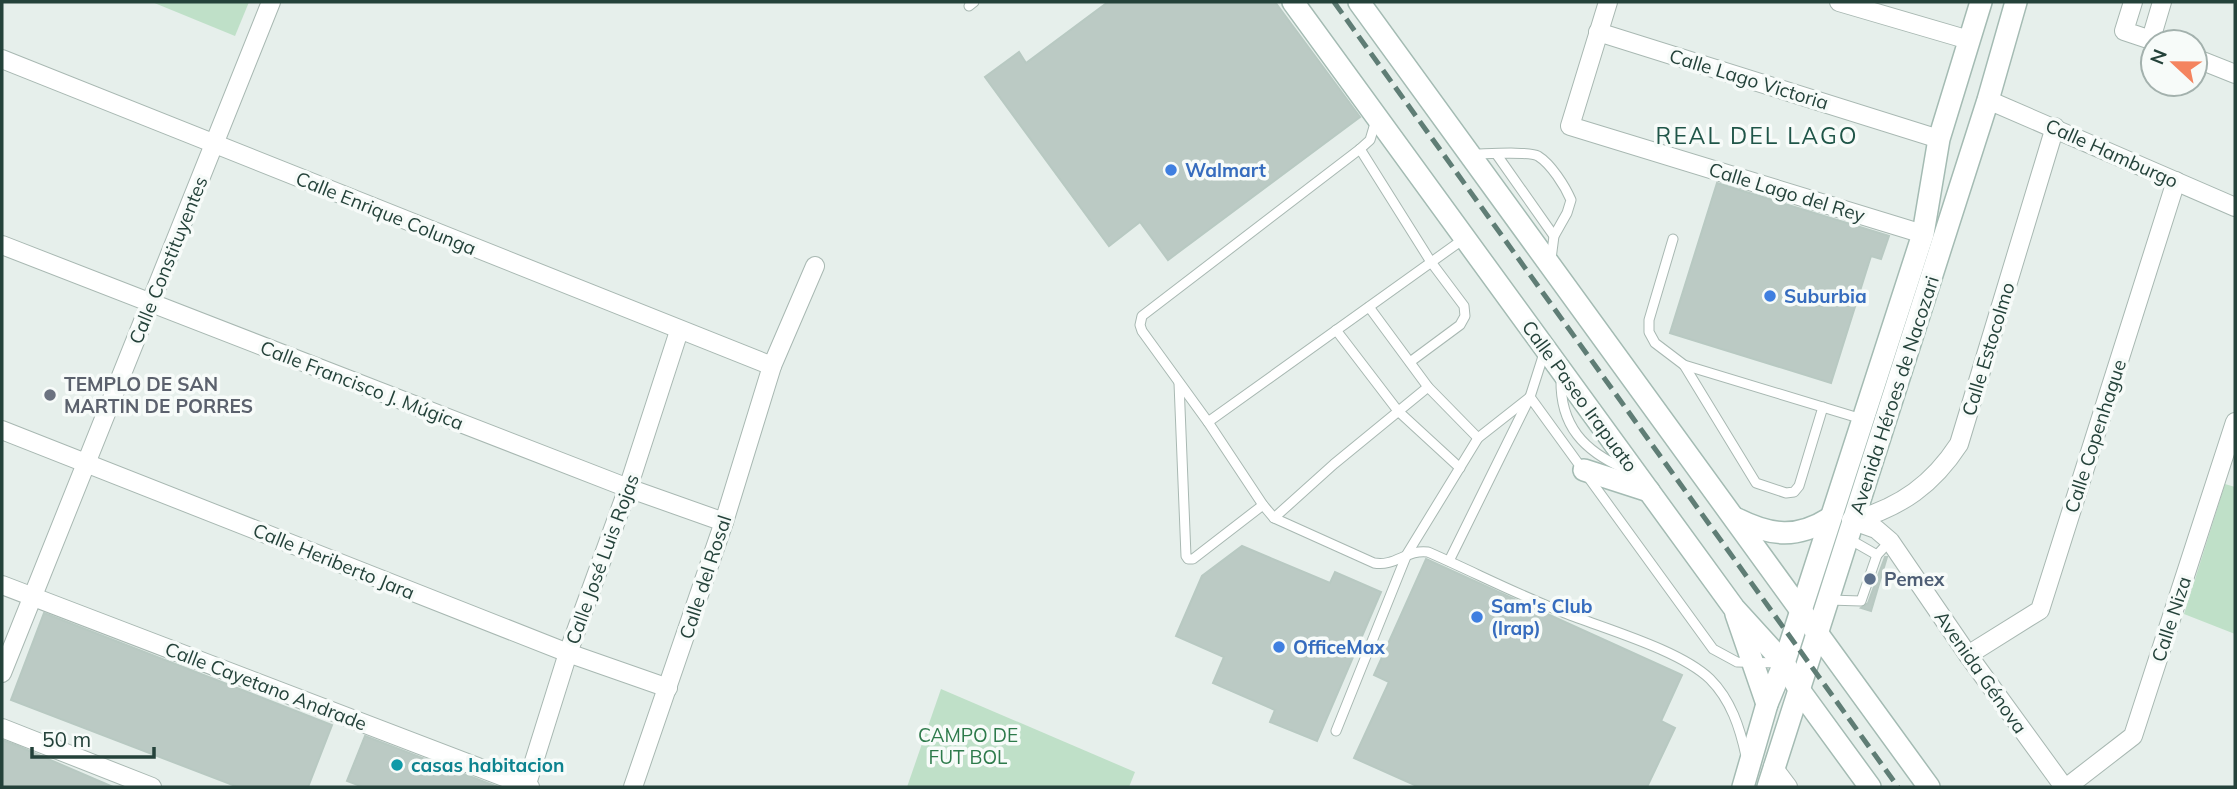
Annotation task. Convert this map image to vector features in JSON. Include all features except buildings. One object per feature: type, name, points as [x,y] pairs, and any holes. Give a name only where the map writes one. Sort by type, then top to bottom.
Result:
[{"type":"main road","name":"Calle Paseo Irapuato","points":[[1293,2],[1734,608],[1784,663],[1800,691],[1870,787]]},
{"type":"main road","points":[[1359,2],[1929,787]]},
{"type":"main road","name":"Avenida Héroes de Nacozari","points":[[1748,781],[1767,704],[1784,663],[1923,233],[1939,139],[1980,2]]},
{"type":"main road","name":"Avenida Héroes de Nacozari","points":[[1771,777],[1988,100],[2016,2]]},
{"type":"main road","points":[[1584,470],[1643,482]]},
{"type":"main road","points":[[1733,517],[1763,531],[1783,534],[1809,529],[1830,518]]},
{"type":"main road","points":[[1734,608],[1767,704]]},
{"type":"street","name":"Calle Constituyentes","points":[[2,673],[271,2]]},
{"type":"street","points":[[1598,32],[1608,2]]},
{"type":"street","points":[[1839,2],[1969,40]]},
{"type":"street","points":[[2133,2],[2124,31],[2139,36]]},
{"type":"street","points":[[2157,28],[2162,2]]},
{"type":"street","name":"Calle Lago del Rey","points":[[1598,32],[1570,125],[1923,233]]},
{"type":"street","name":"Calle Lago Victoria","points":[[1598,32],[1939,139]]},
{"type":"street","name":"Calle Enrique Colunga","points":[[2,59],[772,366]]},
{"type":"street","points":[[2209,64],[2235,74]]},
{"type":"street","name":"Calle Hamburgo","points":[[1988,100],[2235,207]]},
{"type":"street","name":"Calle Estocolmo","points":[[1852,530],[1923,486],[1945,466],[1959,444],[2055,127]]},
{"type":"street","name":"Calle Copenhague","points":[[1968,655],[2040,610],[2176,180]]},
{"type":"street","name":"Calle Francisco J. Múgica","points":[[2,245],[628,488],[724,522]]},
{"type":"street","name":"Calle del Rosal","points":[[633,787],[724,522],[772,366],[815,266]]},
{"type":"street","name":"Calle José Luis Rojas","points":[[527,787],[568,653],[628,488],[679,331]]},
{"type":"street","name":"Calle Niza","points":[[2065,787],[2133,736],[2235,422]]},
{"type":"street","name":"Calle Heriberto Jara","points":[[2,430],[568,653],[668,688]]},
{"type":"street","name":"Avenida Génova","points":[[1830,518],[1852,530],[1876,529],[1890,541],[1968,655],[2065,787]]},
{"type":"street","name":"Calle Cayetano Andrade","points":[[2,585],[527,787]]},
{"type":"street","points":[[2,728],[152,787]]},
{"type":"street","points":[[1771,777],[1788,787]]},
{"type":"lane","points":[[1377,116],[1370,139],[1360,149],[1142,316],[1142,331],[1274,518],[1374,563],[1394,563],[1407,554],[1428,552],[1563,612],[1675,656],[1695,667],[1710,680],[1735,716],[1748,781]]},
{"type":"lane","points":[[1360,149],[1432,262],[1464,306],[1465,316],[1460,325],[1410,362]]},
{"type":"lane","points":[[1469,154],[1527,153],[1537,156],[1566,190],[1571,200],[1554,236],[1550,265]]},
{"type":"lane","points":[[1497,155],[1554,236]]},
{"type":"lane","points":[[1208,422],[1465,238]]},
{"type":"lane","points":[[1673,239],[1649,320],[1649,332],[1656,342],[1684,365],[1756,483],[1786,493],[1794,492],[1799,485],[1823,407]]},
{"type":"lane","points":[[1369,307],[1428,387],[1478,438]]},
{"type":"lane","points":[[1336,330],[1398,411],[1460,468]]},
{"type":"lane","points":[[1449,561],[1530,397],[1546,349]]},
{"type":"lane","points":[[1684,365],[1862,419]]},
{"type":"lane","points":[[1179,382],[1188,559],[1193,559],[1263,505]]},
{"type":"lane","points":[[1274,518],[1428,387]]},
{"type":"lane","points":[[1336,731],[1407,554],[1478,438],[1530,397]]},
{"type":"lane","points":[[1530,397],[1713,649],[1737,662],[1784,663]]},
{"type":"lane","points":[[1852,530],[1877,555]]},
{"type":"lane","points":[[1829,600],[1861,601],[1877,555],[1890,541]]},
{"type":"green space","points":[[152,2],[249,2],[235,36]]},
{"type":"green space","points":[[2225,484],[2235,487],[2235,634],[2184,614]]},
{"type":"green space","name":"CAMPO DE FUT BOL","points":[[941,689],[1135,772],[1129,787],[907,787]]},
{"type":"railway","points":[[1334,2],[1898,787]]},
{"type":"place","name":"Walmart","points":[[1171,170]]},
{"type":"place","name":"Suburbia","points":[[1770,296]]},
{"type":"place","name":"TEMPLO DE SAN MARTIN DE PORRES","points":[[50,395]]},
{"type":"place","name":"Pemex","points":[[1870,579]]},
{"type":"place","name":"Sam's Club (Irap)","points":[[1477,617]]},
{"type":"place","name":"OfficeMax","points":[[1279,647]]},
{"type":"place","name":"casas habitacion","points":[[397,765]]},
{"type":"district","name":"REAL DEL LAGO","points":[[1757,136]]}]
